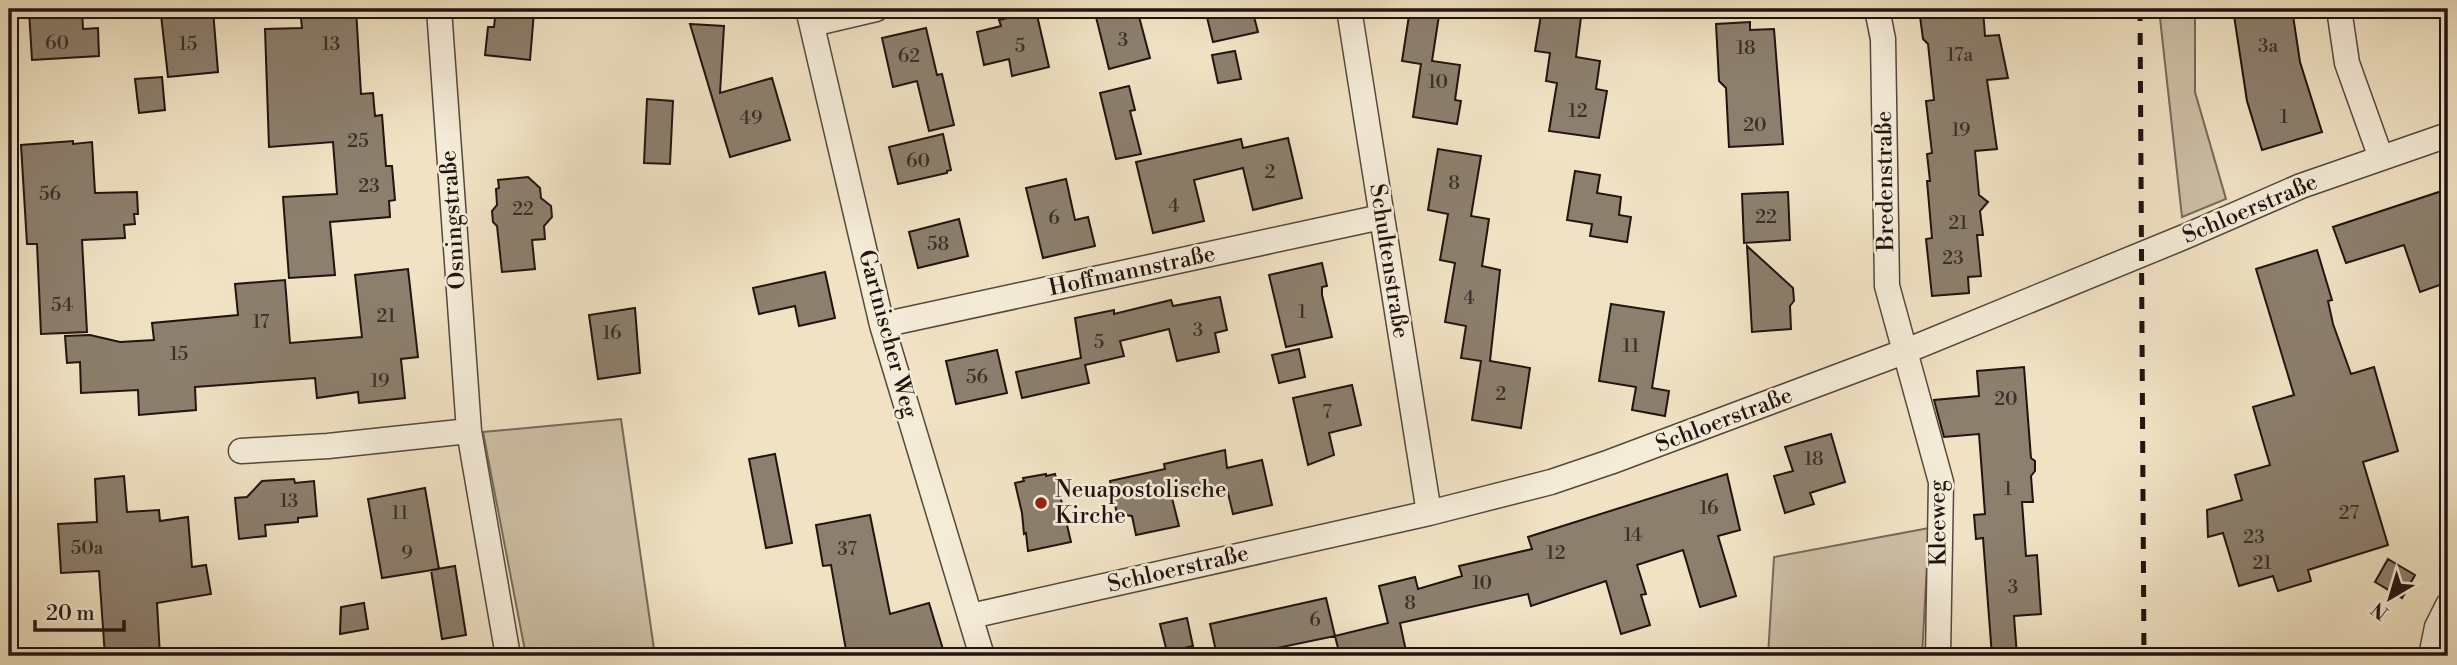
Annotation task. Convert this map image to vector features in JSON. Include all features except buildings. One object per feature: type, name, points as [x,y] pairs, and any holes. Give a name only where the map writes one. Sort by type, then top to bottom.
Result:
[{"type":"street","name":"Osningstraße","points":[[439,9],[470,431],[508,656]]},
{"type":"street","points":[[810,16],[876,9]]},
{"type":"street","name":"Schultenstraße","points":[[1349,9],[1429,513]]},
{"type":"street","name":"Bredenstraße","points":[[1877,9],[1883,39],[1887,286],[1906,351]]},
{"type":"street","points":[[2340,9],[2347,63],[2381,158]]},
{"type":"street","name":"Gartnischer Weg","points":[[810,16],[882,325],[982,656]]},
{"type":"street","name":"Schloerstraße","points":[[971,616],[1429,513],[1551,482],[1610,463],[1906,351],[2301,186],[2448,135]]},
{"type":"street","name":"Hoffmannstraße","points":[[882,325],[1381,217]]},
{"type":"street","name":"Kleeweg","points":[[1906,351],[1941,482],[1938,656]]},
{"type":"street","points":[[241,451],[328,446],[470,431]]},
{"type":"street","points":[[2431,656],[2437,627],[2448,605]]},
{"type":"shaded area","points":[[2159,9],[2195,9],[2195,92],[2226,199],[2182,217]]},
{"type":"shaded area","points":[[621,419],[655,656],[526,656],[483,432]]},
{"type":"shaded area","points":[[1929,528],[1922,656],[1768,656],[1774,557]]},
{"type":"railway","points":[[2140,9],[2144,656]]},
{"type":"place","name":"Neuapostolische Kirche","points":[[1041,503]]}]
